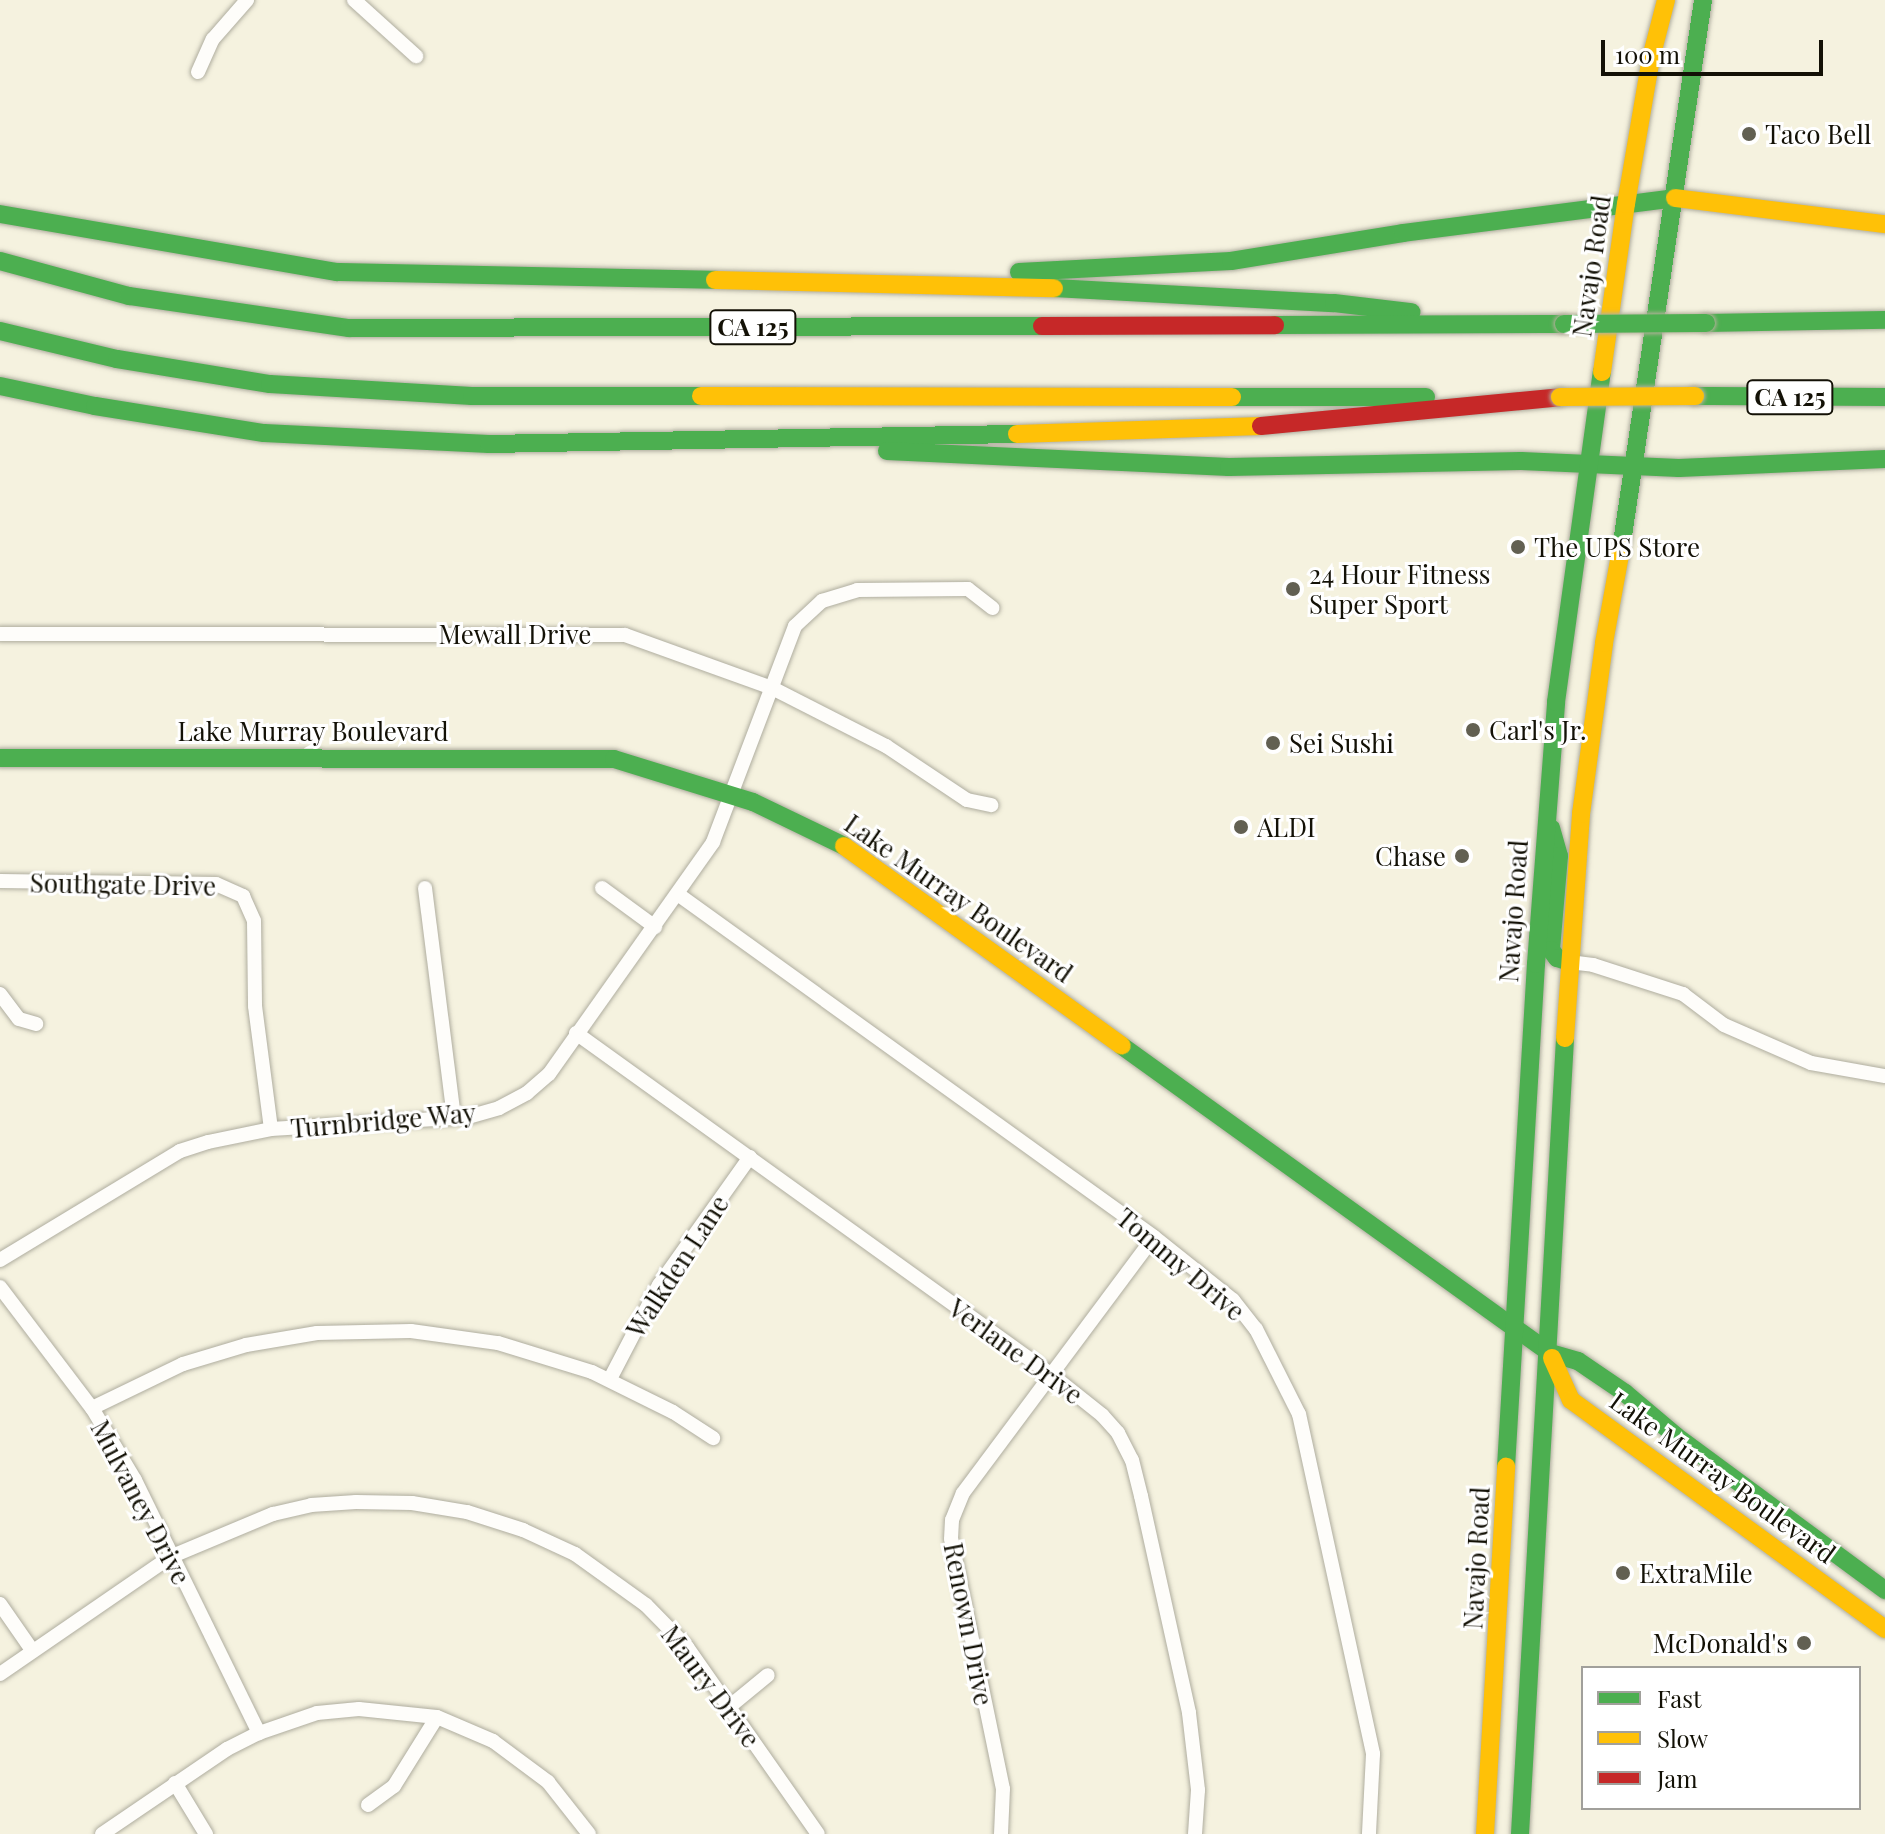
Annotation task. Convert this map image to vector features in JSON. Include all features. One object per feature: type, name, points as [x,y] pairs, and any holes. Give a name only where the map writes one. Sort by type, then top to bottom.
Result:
[{"type":"main road","name":"Navajo Road","points":[[1485,1834],[1546,808],[1587,466],[1626,204],[1651,58],[1666,0]]},
{"type":"main road","points":[[1520,1834],[1550,1353],[1569,962],[1581,814],[1599,680],[1636,468],[1703,0]]},
{"type":"main road","points":[[781,282],[1231,261],[1403,233],[1673,198],[1885,224]]},
{"type":"main road","points":[[0,212],[23,221],[337,272],[1068,288],[1334,303],[1512,324]]},
{"type":"main road","name":"CA 125","points":[[0,261],[129,296],[349,328],[1885,320]]},
{"type":"main road","name":"CA 125","points":[[0,331],[117,359],[254,381],[380,393],[472,396],[1885,397]]},
{"type":"main road","points":[[0,386],[95,406],[264,433],[489,444],[1107,432],[1295,424],[1560,397]]},
{"type":"main road","points":[[665,440],[1229,467],[1521,461],[1636,468],[1885,459]]},
{"type":"main road","name":"Lake Murray Boulevard","points":[[0,758],[614,759],[729,795],[831,837],[1550,1353],[1578,1361],[1625,1393],[1676,1436],[1885,1590]]},
{"type":"main road","points":[[1546,808],[1559,856],[1551,950],[1557,958],[1569,962]]},
{"type":"main road","points":[[1536,964],[1552,995],[1548,1078],[1560,1142]]},
{"type":"main road","name":"Lake Murray Boulevard","points":[[1550,1353],[1571,1400],[1660,1468],[1885,1629]]},
{"type":"main road","points":[[1494,1696],[1502,1717],[1498,1784],[1502,1795],[1522,1806]]},
{"type":"street","points":[[198,72],[213,39],[247,0]]},
{"type":"street","points":[[354,0],[416,56]]},
{"type":"street","name":"Turnbridge Way","points":[[0,1260],[180,1151],[236,1134],[271,1129],[484,1113],[527,1093],[549,1074],[679,895],[713,842],[795,626],[822,601],[857,590],[968,589],[992,608]]},
{"type":"street","name":"Mewall Drive","points":[[0,634],[625,635],[772,688],[886,746],[967,800],[991,805]]},
{"type":"street","name":"Southgate Drive","points":[[0,881],[216,884],[232,888],[243,896],[254,921],[255,1006],[271,1129]]},
{"type":"street","points":[[425,888],[454,1117]]},
{"type":"street","points":[[602,888],[655,927]]},
{"type":"street","name":"Tommy Drive","points":[[679,895],[1154,1237],[1233,1300],[1256,1329],[1299,1414],[1373,1754],[1369,1834]]},
{"type":"street","points":[[1569,962],[1593,965],[1683,994],[1724,1025],[1811,1063],[1885,1076]]},
{"type":"street","points":[[0,994],[19,1019],[36,1024]]},
{"type":"street","name":"Verlane Drive","points":[[576,1033],[1053,1376],[1110,1424],[1132,1460],[1195,1749],[1198,1790],[1195,1834]]},
{"type":"street","name":"Walkden Lane","points":[[610,1379],[659,1285],[750,1157]]},
{"type":"street","name":"Renown Drive","points":[[1001,1834],[1003,1789],[951,1530],[963,1493],[1154,1237]]},
{"type":"street","name":"Mulvaney Drive","points":[[0,1287],[92,1408],[135,1480],[170,1557],[259,1733]]},
{"type":"street","points":[[92,1408],[153,1377],[215,1354],[278,1338],[355,1330],[411,1331],[477,1339],[547,1357],[610,1379],[713,1438]]},
{"type":"street","name":"Maury Drive","points":[[0,1674],[170,1557],[273,1514],[311,1505],[412,1503],[467,1512],[546,1539],[624,1587],[680,1639],[818,1834]]},
{"type":"street","points":[[0,1604],[32,1650]]},
{"type":"street","points":[[729,1707],[768,1675]]},
{"type":"street","points":[[102,1834],[175,1783],[259,1733],[296,1719],[340,1710],[377,1709],[437,1717],[493,1741],[531,1767],[563,1799],[589,1834]]},
{"type":"street","points":[[368,1805],[394,1786],[437,1717]]},
{"type":"street","points":[[175,1783],[206,1834]]},
{"type":"traffic: fast","points":[[1621,549],[1703,0]]},
{"type":"traffic: fast","points":[[1019,272],[1231,261],[1403,233],[1675,198]]},
{"type":"traffic: fast","points":[[0,214],[337,272],[715,280]]},
{"type":"traffic: fast","points":[[0,261],[129,296],[349,328],[1042,326]]},
{"type":"traffic: fast","points":[[1054,288],[1334,303],[1411,312]]},
{"type":"traffic: fast","points":[[1706,323],[1885,320]]},
{"type":"traffic: fast","points":[[1564,324],[1706,323]]},
{"type":"traffic: fast","points":[[1275,325],[1564,324]]},
{"type":"traffic: fast","points":[[0,331],[117,359],[270,384],[472,396],[701,396]]},
{"type":"traffic: fast","points":[[1506,1467],[1536,964],[1556,702],[1602,372]]},
{"type":"traffic: fast","points":[[0,386],[95,406],[264,433],[489,444],[1017,434]]},
{"type":"traffic: fast","points":[[1695,396],[1885,397]]},
{"type":"traffic: fast","points":[[1232,397],[1426,397]]},
{"type":"traffic: fast","points":[[887,451],[1229,467],[1521,461],[1679,468],[1885,459]]},
{"type":"traffic: fast","points":[[0,758],[614,759],[753,802],[844,846]]},
{"type":"traffic: fast","points":[[1551,828],[1559,856],[1551,950],[1557,958],[1569,962]]},
{"type":"traffic: fast","points":[[1520,1834],[1565,1038]]},
{"type":"traffic: fast","points":[[1122,1046],[1515,1328]]},
{"type":"traffic: fast","points":[[1515,1328],[1550,1353],[1578,1361],[1625,1393],[1676,1436],[1885,1590]]},
{"type":"traffic: slow","points":[[1602,372],[1651,58],[1666,0]]},
{"type":"traffic: slow","points":[[1675,198],[1885,224]]},
{"type":"traffic: slow","points":[[715,280],[1054,288]]},
{"type":"traffic: slow","points":[[701,396],[1232,397]]},
{"type":"traffic: slow","points":[[1560,397],[1695,396]]},
{"type":"traffic: slow","points":[[1017,434],[1261,426]]},
{"type":"traffic: slow","points":[[1565,1038],[1581,814],[1604,643],[1621,549]]},
{"type":"traffic: slow","points":[[844,846],[1122,1046]]},
{"type":"traffic: slow","points":[[1552,1358],[1571,1400],[1885,1629]]},
{"type":"traffic: slow","points":[[1485,1834],[1506,1467]]},
{"type":"traffic: jam","points":[[1042,326],[1275,325]]},
{"type":"traffic: jam","points":[[1261,426],[1560,397]]},
{"type":"place","name":"Taco Bell","points":[[1749,134]]},
{"type":"place","name":"The UPS Store","points":[[1518,547]]},
{"type":"place","name":"24 Hour Fitness Super Sport","points":[[1293,589]]},
{"type":"place","name":"Carl's Jr.","points":[[1473,730]]},
{"type":"place","name":"Sei Sushi","points":[[1273,743]]},
{"type":"place","name":"ALDI","points":[[1241,827]]},
{"type":"place","name":"Chase","points":[[1462,856]]},
{"type":"place","name":"ExtraMile","points":[[1623,1573]]},
{"type":"place","name":"McDonald's","points":[[1804,1643]]}]
